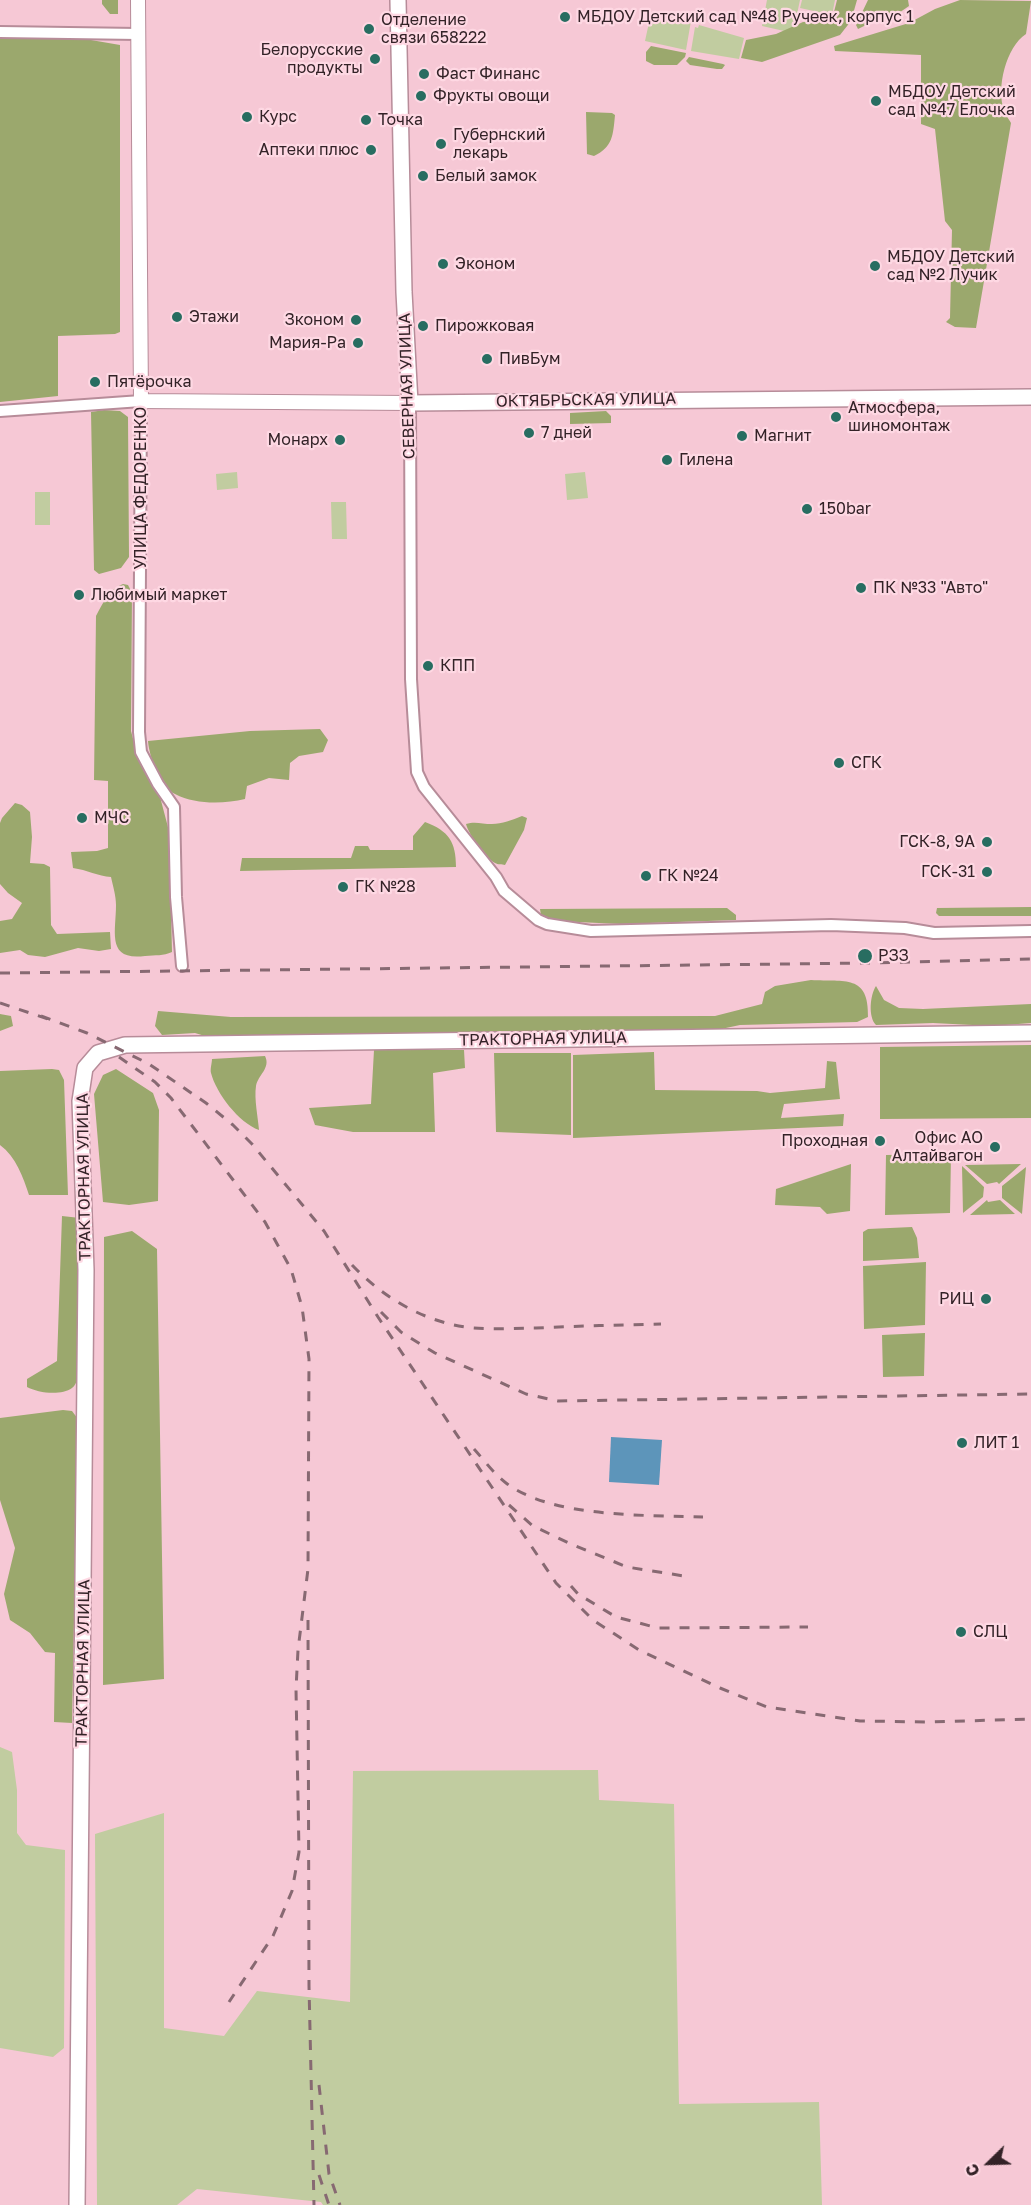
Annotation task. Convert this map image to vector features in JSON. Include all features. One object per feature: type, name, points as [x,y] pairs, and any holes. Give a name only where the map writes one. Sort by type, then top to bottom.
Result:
[{"type":"main road","name":"СЕВЕРНАЯ УЛИЦА","points":[[398,0],[404,292],[410,404]]},
{"type":"main road","name":"ОКТЯБРЬСКАЯ УЛИЦА","points":[[410,404],[1031,397]]},
{"type":"main road","name":"ТРАКТОРНАЯ УЛИЦА","points":[[77,2205],[86,1270],[80,1101],[85,1068],[98,1053],[124,1045],[1031,1033]]},
{"type":"street","name":"УЛИЦА ФЕДОРЕНКО","points":[[138,0],[141,401],[139,732],[141,752],[158,784],[174,807],[176,897],[182,966]]},
{"type":"street","points":[[0,32],[138,34]]},
{"type":"street","points":[[0,411],[141,401]]},
{"type":"street","name":"ОКТЯБРЬСКАЯ УЛИЦА","points":[[141,401],[410,404]]},
{"type":"street","name":"СЕВЕРНАЯ УЛИЦА","points":[[410,404],[411,671],[417,772],[424,787],[496,877],[504,891],[538,920],[547,924],[591,931],[629,932],[831,925],[905,928],[934,933],[1031,931]]},
{"type":"green space","points":[[102,0],[118,0],[118,14],[110,14],[102,4]]},
{"type":"green space","points":[[767,0],[800,0],[793,33],[762,26]]},
{"type":"green space","points":[[802,0],[835,0],[832,15],[800,8]]},
{"type":"green space","points":[[837,0],[857,0],[851,21],[840,35],[762,62],[741,58],[746,40],[776,34],[803,22],[832,20]]},
{"type":"green space","points":[[868,0],[908,0],[909,6],[893,17],[876,20],[858,29],[856,25]]},
{"type":"green space","points":[[960,0],[1031,1],[1026,34],[1013,48],[1002,80],[1002,101],[1011,123],[976,328],[955,327],[946,322],[950,318],[952,230],[945,221],[935,129],[921,124],[921,55],[835,51],[834,46],[909,23],[935,9]]},
{"type":"green space","points":[[659,14],[691,21],[686,50],[645,41],[650,18]]},
{"type":"green space","points":[[699,25],[744,38],[739,59],[691,51],[695,27],[698,28]]},
{"type":"green space","points":[[0,34],[62,35],[120,45],[120,332],[58,336],[58,396],[0,402]]},
{"type":"green space","points":[[651,46],[686,53],[685,57],[677,65],[654,65],[646,61],[646,52]]},
{"type":"green space","points":[[689,57],[725,65],[722,69],[717,69],[690,65],[686,61]]},
{"type":"green space","points":[[586,112],[615,115],[611,140],[605,149],[594,156],[587,154]]},
{"type":"green space","points":[[120,411],[128,417],[129,557],[121,568],[99,574],[94,570],[91,412]]},
{"type":"green space","points":[[606,411],[611,416],[611,423],[570,424],[570,413]]},
{"type":"green space","points":[[237,472],[238,488],[217,490],[216,474]]},
{"type":"green space","points":[[585,472],[588,498],[567,500],[565,474]]},
{"type":"green space","points":[[35,492],[50,492],[50,525],[35,525]]},
{"type":"green space","points":[[331,502],[346,502],[347,539],[332,539]]},
{"type":"green space","points":[[123,584],[128,585],[132,593],[131,731],[138,758],[159,793],[169,831],[172,952],[159,955],[133,956],[124,954],[119,949],[115,934],[116,898],[111,877],[73,868],[71,852],[97,851],[108,848],[108,781],[94,780],[96,616],[110,593]]},
{"type":"green space","points":[[320,729],[328,740],[323,752],[299,756],[290,763],[289,780],[269,778],[247,786],[245,799],[219,803],[183,798],[170,790],[156,771],[148,741],[250,731]]},
{"type":"green space","points":[[15,803],[22,805],[30,812],[32,837],[30,863],[50,867],[51,925],[57,934],[110,932],[111,949],[99,951],[78,948],[45,957],[28,955],[20,950],[0,953],[0,921],[12,919],[22,903],[0,884],[0,823]]},
{"type":"green space","points":[[522,816],[527,818],[524,830],[505,865],[496,864],[482,851],[466,824],[500,823]]},
{"type":"green space","points":[[425,822],[440,829],[449,838],[455,851],[456,867],[240,871],[242,858],[351,858],[355,846],[368,846],[370,850],[413,850],[413,836]]},
{"type":"green space","points":[[1031,907],[1031,916],[939,916],[936,913],[937,908]]},
{"type":"green space","points":[[727,908],[736,915],[736,920],[621,924],[555,921],[541,915],[540,909]]},
{"type":"green space","points":[[811,980],[853,983],[864,993],[868,1017],[857,1022],[740,1025],[721,1029],[205,1036],[195,1033],[162,1035],[155,1026],[158,1011],[231,1017],[715,1016],[762,1004],[765,992],[775,986]]},
{"type":"green space","points":[[876,986],[884,1000],[899,1008],[1031,1004],[1031,1023],[992,1026],[933,1023],[876,1025],[873,1021],[871,1006]]},
{"type":"green space","points":[[0,1014],[11,1016],[13,1026],[0,1031]]},
{"type":"green space","points":[[1031,1045],[1031,1118],[880,1119],[880,1047]]},
{"type":"green space","points":[[374,1050],[464,1050],[465,1068],[433,1073],[435,1132],[353,1132],[315,1125],[309,1108],[371,1104]]},
{"type":"green space","points":[[654,1052],[655,1090],[770,1093],[825,1088],[827,1061],[836,1062],[840,1099],[784,1104],[781,1118],[844,1114],[843,1126],[573,1138],[573,1055]]},
{"type":"green space","points":[[494,1053],[571,1053],[571,1135],[496,1132]]},
{"type":"green space","points":[[265,1056],[265,1068],[256,1086],[259,1130],[244,1121],[229,1106],[214,1081],[211,1068],[212,1059]]},
{"type":"green space","points":[[116,1069],[153,1093],[159,1110],[158,1201],[129,1205],[103,1202],[94,1094],[103,1075]]},
{"type":"green space","points":[[59,1070],[64,1080],[68,1195],[29,1195],[15,1161],[0,1145],[0,1071]]},
{"type":"green space","points":[[951,1154],[950,1213],[885,1215],[886,1155]]},
{"type":"green space","points":[[851,1164],[850,1211],[827,1214],[820,1207],[775,1205],[776,1189]]},
{"type":"green space","points":[[1021,1164],[999,1184],[997,1182],[987,1184],[965,1165]]},
{"type":"green space","points":[[962,1166],[984,1187],[983,1197],[963,1213]]},
{"type":"green space","points":[[1026,1167],[1022,1214],[1002,1198],[1002,1186]]},
{"type":"green space","points":[[987,1200],[988,1202],[1000,1200],[1015,1214],[970,1215]]},
{"type":"green space","points":[[62,1216],[80,1218],[78,1379],[67,1391],[50,1393],[27,1387],[27,1379],[57,1361]]},
{"type":"green space","points":[[912,1227],[917,1238],[919,1258],[863,1261],[863,1232],[868,1229]]},
{"type":"green space","points":[[132,1231],[157,1249],[164,1679],[103,1685],[104,1237]]},
{"type":"green space","points":[[926,1262],[925,1325],[864,1329],[863,1266]]},
{"type":"green space","points":[[925,1333],[924,1376],[883,1377],[882,1335]]},
{"type":"green space","points":[[63,1410],[72,1411],[78,1419],[72,1723],[54,1722],[55,1653],[45,1652],[30,1633],[10,1620],[4,1594],[15,1548],[0,1500],[0,1418]]},
{"type":"green space","points":[[0,1747],[12,1752],[17,1790],[17,1833],[26,1845],[65,1850],[64,2048],[53,2057],[0,2048]]},
{"type":"green space","points":[[598,1770],[599,1800],[674,1804],[679,2104],[819,2102],[822,2205],[323,2205],[321,2202],[197,2189],[177,2205],[97,2205],[95,1834],[164,1813],[164,2028],[224,2036],[257,1991],[350,2002],[353,1771]]},
{"type":"water","points":[[611,1437],[662,1440],[659,1485],[609,1482]]},
{"type":"railway","points":[[0,973],[870,963],[1031,959]]},
{"type":"railway","points":[[0,1003],[48,1019]]},
{"type":"railway","points":[[41,1016],[87,1033],[149,1064],[206,1103],[252,1144],[324,1231],[378,1317],[556,1583],[593,1620],[639,1650],[767,1707],[860,1721],[930,1722],[1031,1719]]},
{"type":"railway","points":[[119,1057],[155,1082],[171,1098],[265,1222],[291,1269],[302,1307],[309,1359],[308,1569],[298,1650],[296,1689],[299,1852],[292,1891],[273,1936],[229,2002]]},
{"type":"railway","points":[[352,1265],[398,1302],[425,1316],[454,1325],[495,1329],[661,1324]]},
{"type":"railway","points":[[381,1312],[401,1332],[435,1353],[526,1394],[558,1401],[1031,1394]]},
{"type":"railway","points":[[474,1449],[506,1483],[548,1503],[574,1509],[628,1515],[703,1517]]},
{"type":"railway","points":[[509,1505],[533,1526],[627,1567],[684,1576]]},
{"type":"railway","points":[[571,1586],[578,1594],[616,1617],[658,1628],[808,1627]]},
{"type":"railway","points":[[308,1620],[309,1986],[314,2205]]},
{"type":"railway","points":[[319,2085],[329,2174],[340,2205]]},
{"type":"railway","points":[[319,2175],[329,2205]]},
{"type":"place","name":"МБДОУ Детский сад №48 Ручеек, корпус 1","points":[[565,17]]},
{"type":"place","name":"Отделение связи 658222","points":[[369,29]]},
{"type":"place","name":"Белорусские продукты","points":[[375,59]]},
{"type":"place","name":"Фаст Финанс","points":[[424,74]]},
{"type":"place","name":"Фрукты овощи","points":[[421,96]]},
{"type":"place","name":"МБДОУ Детский сад №47 Елочка","points":[[876,101]]},
{"type":"place","name":"Курс","points":[[247,117]]},
{"type":"place","name":"Точка","points":[[366,120]]},
{"type":"place","name":"Губернский лекарь","points":[[441,144]]},
{"type":"place","name":"Аптеки плюс","points":[[371,150]]},
{"type":"place","name":"Белый замок","points":[[423,176]]},
{"type":"place","name":"Эконом","points":[[443,264]]},
{"type":"place","name":"МБДОУ Детский сад №2 Лучик","points":[[875,266]]},
{"type":"place","name":"Этажи","points":[[177,317]]},
{"type":"place","name":"Зконом","points":[[356,320]]},
{"type":"place","name":"Пирожковая","points":[[423,326]]},
{"type":"place","name":"Мария-Ра","points":[[358,343]]},
{"type":"place","name":"ПивБум","points":[[487,359]]},
{"type":"place","name":"Пятёрочка","points":[[95,382]]},
{"type":"place","name":"Атмосфера, шиномонтаж","points":[[836,417]]},
{"type":"place","name":"7 дней","points":[[529,433]]},
{"type":"place","name":"Магнит","points":[[742,436]]},
{"type":"place","name":"Монарх","points":[[340,440]]},
{"type":"place","name":"Гилена","points":[[667,460]]},
{"type":"place","name":"150bar","points":[[807,509]]},
{"type":"place","name":"ПК №33 \"Авто\"","points":[[861,588]]},
{"type":"place","name":"Любимый маркет","points":[[79,595]]},
{"type":"place","name":"КПП","points":[[428,666]]},
{"type":"place","name":"СГК","points":[[839,763]]},
{"type":"place","name":"МЧС","points":[[82,818]]},
{"type":"place","name":"ГСК-8, 9А","points":[[987,842]]},
{"type":"place","name":"ГСК-31","points":[[987,872]]},
{"type":"place","name":"ГК №24","points":[[646,876]]},
{"type":"place","name":"ГК №28","points":[[343,887]]},
{"type":"place","name":"РЗЗ","points":[[865,956]]},
{"type":"place","name":"Проходная","points":[[880,1141]]},
{"type":"place","name":"Офис АО Алтайвагон","points":[[995,1147]]},
{"type":"place","name":"РИЦ","points":[[986,1299]]},
{"type":"place","name":"ЛИТ 1","points":[[962,1443]]},
{"type":"place","name":"СЛЦ","points":[[961,1632]]}]
